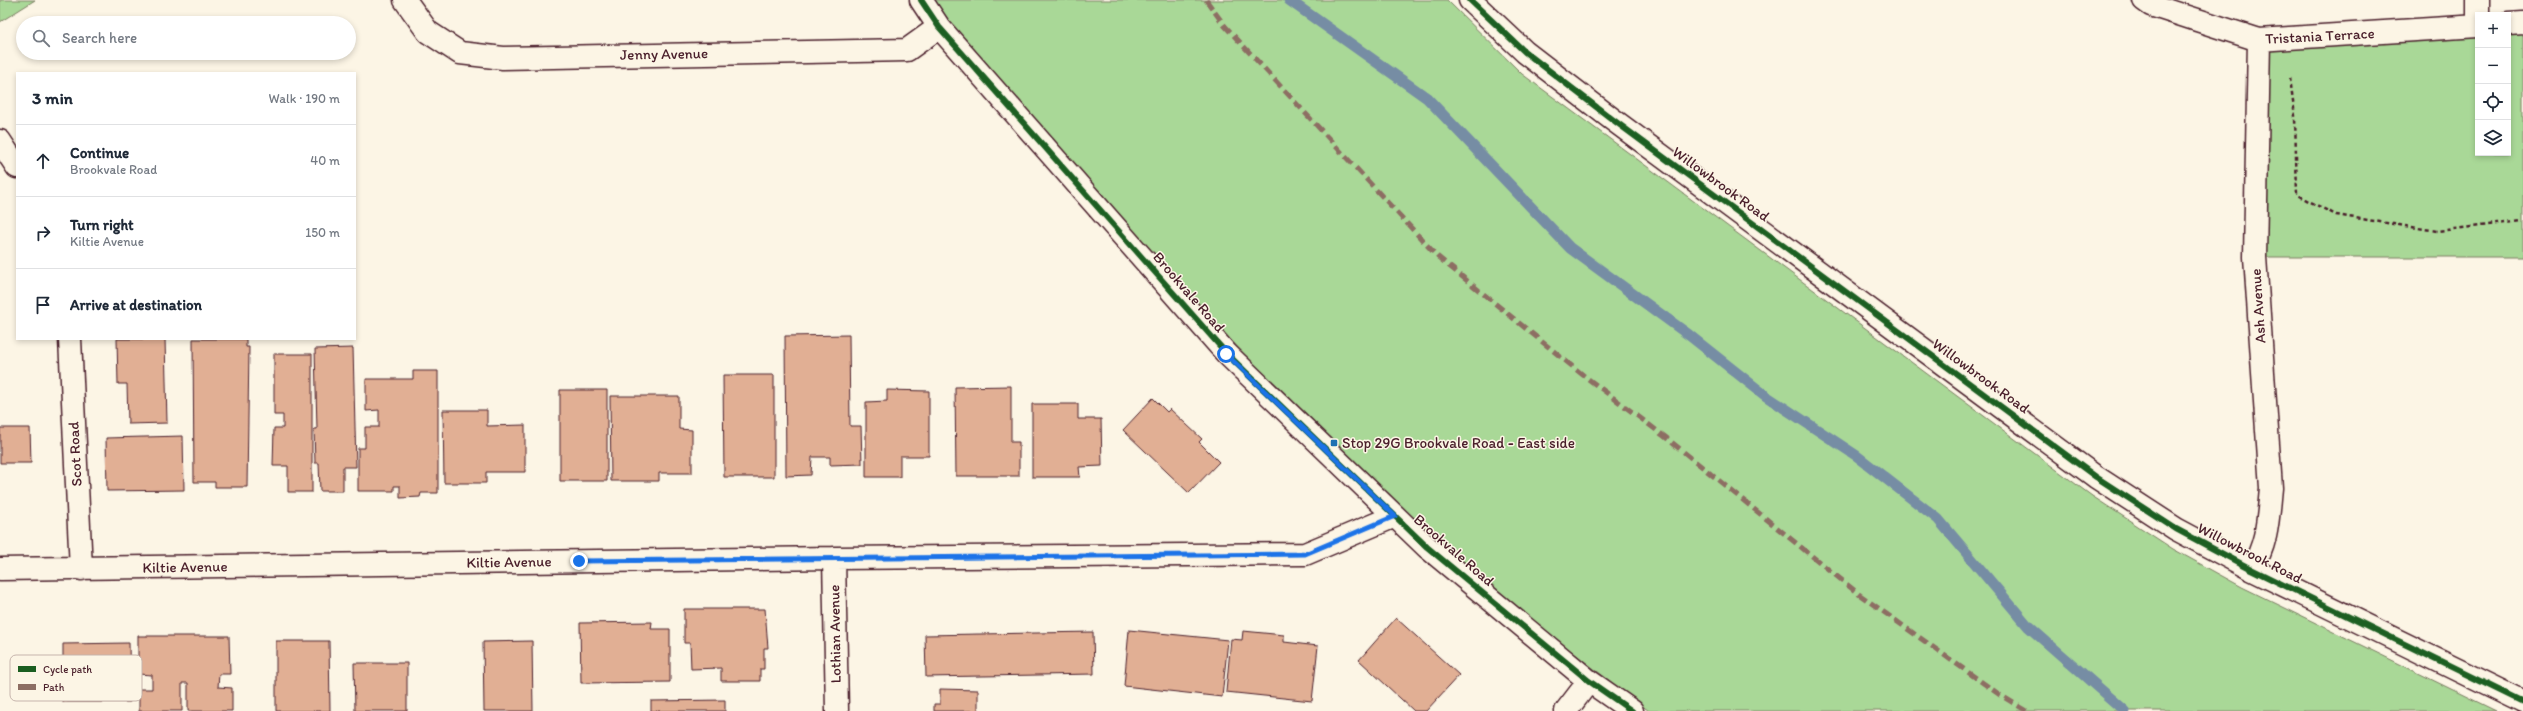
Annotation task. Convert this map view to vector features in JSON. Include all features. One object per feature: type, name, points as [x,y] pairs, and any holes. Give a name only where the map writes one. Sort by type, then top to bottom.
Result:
[{"type":"street","name":"Jenny Avenue","points":[[405,0],[428,32],[460,53],[503,58],[907,50],[939,27]]},
{"type":"street","name":"Brookvale Road","points":[[921,0],[939,27],[1226,354],[1427,546],[1589,681],[1632,711]]},
{"type":"street","name":"Willowbrook Road","points":[[1470,0],[1525,52],[1612,119],[2096,477],[2176,529],[2251,569],[2523,702]]},
{"type":"street","name":"Tristania Terrace","points":[[2144,0],[2151,6],[2259,40],[2475,26]]},
{"type":"street","points":[[2478,0],[2478,12]]},
{"type":"street","points":[[2511,24],[2523,23]]},
{"type":"street","name":"Ash Avenue","points":[[2251,569],[2261,554],[2268,526],[2271,488],[2255,257],[2259,40]]},
{"type":"street","points":[[0,141],[16,165]]},
{"type":"street","name":"Scot Road","points":[[70,340],[81,569]]},
{"type":"street","name":"Kiltie Avenue","points":[[0,569],[834,558],[1305,554],[1395,516]]},
{"type":"street","name":"Lothian Avenue","points":[[834,558],[837,711]]},
{"type":"street","points":[[1566,711],[1589,681]]},
{"type":"path","points":[[2290,72],[2295,116],[2298,195],[2336,215],[2437,231],[2523,221]]},
{"type":"green space","points":[[0,0],[35,0],[0,22]]},
{"type":"green space","points":[[921,0],[1447,0],[1522,74],[2092,496],[2173,549],[2242,587],[2496,711],[1649,711],[1395,516],[939,27]]},
{"type":"green space","points":[[2523,23],[2523,257],[2255,257],[2259,40],[2475,26],[2475,156],[2511,156],[2511,24]]},
{"type":"building","points":[[849,335],[850,426],[861,426],[862,464],[830,465],[830,457],[812,457],[811,475],[786,476],[785,336]]},
{"type":"building","points":[[117,340],[165,340],[167,423],[128,424],[127,384],[118,384]]},
{"type":"building","points":[[193,340],[246,340],[246,347],[249,347],[247,487],[215,487],[215,482],[194,482]]},
{"type":"building","points":[[353,348],[356,467],[343,467],[343,491],[320,491],[319,463],[315,463],[314,429],[317,429],[315,349]]},
{"type":"building","points":[[274,354],[312,354],[312,492],[288,492],[288,466],[273,466],[274,428],[283,428],[283,415],[274,415]]},
{"type":"building","points":[[413,371],[438,371],[438,493],[421,493],[420,497],[400,498],[400,486],[394,486],[394,491],[358,491],[358,448],[365,448],[365,427],[379,427],[379,410],[366,411],[366,379],[413,379]]},
{"type":"building","points":[[723,375],[774,375],[774,477],[724,477]]},
{"type":"building","points":[[1011,386],[1011,442],[1019,442],[1019,476],[956,476],[955,387]]},
{"type":"building","points":[[560,390],[607,390],[607,481],[560,481]]},
{"type":"building","points":[[887,390],[929,391],[929,456],[900,456],[900,477],[866,477],[866,402],[887,401]]},
{"type":"building","points":[[610,396],[679,396],[679,429],[692,430],[692,473],[659,473],[659,481],[611,481]]},
{"type":"building","points":[[1153,398],[1167,412],[1170,409],[1202,439],[1199,442],[1219,462],[1189,493],[1123,430]]},
{"type":"building","points":[[1032,404],[1078,404],[1078,419],[1101,419],[1102,466],[1079,467],[1080,477],[1032,477]]},
{"type":"building","points":[[443,410],[487,410],[487,426],[525,425],[525,472],[486,472],[486,483],[444,483]]},
{"type":"building","points":[[0,428],[30,428],[31,463],[0,463]]},
{"type":"building","points":[[183,436],[184,490],[107,491],[106,438]]},
{"type":"building","points":[[684,609],[765,609],[768,648],[764,648],[764,669],[760,669],[760,681],[721,681],[721,668],[691,669],[690,643],[684,643]]},
{"type":"building","points":[[1396,618],[1459,675],[1426,711],[1414,711],[1359,660]]},
{"type":"building","points":[[652,622],[651,629],[670,629],[670,682],[581,683],[580,623]]},
{"type":"building","points":[[1129,630],[1228,640],[1222,697],[1124,686]]},
{"type":"building","points":[[1243,631],[1284,635],[1284,642],[1318,646],[1312,701],[1226,692],[1231,639],[1242,640]]},
{"type":"building","points":[[1093,632],[1094,674],[926,677],[925,635]]},
{"type":"building","points":[[138,636],[229,636],[230,674],[219,674],[218,687],[232,688],[232,711],[188,711],[188,683],[182,683],[182,711],[139,711],[139,701],[142,701],[142,689],[152,689],[152,675],[142,674],[142,655],[138,655]]},
{"type":"building","points":[[276,641],[329,641],[330,711],[276,711]]},
{"type":"building","points":[[532,641],[533,711],[484,711],[483,642]]},
{"type":"building","points":[[129,643],[129,655],[63,655],[63,644]]},
{"type":"building","points":[[354,663],[407,663],[407,711],[355,711]]},
{"type":"building","points":[[940,689],[978,690],[978,711],[934,711],[934,704],[940,704]]},
{"type":"building","points":[[725,700],[725,711],[651,711],[651,701]]},
{"type":"building","points":[[130,701],[130,702],[63,702]]},
{"type":"waterway","points":[[1289,0],[1427,98],[1570,248],[1689,335],[1766,396],[1857,456],[1938,519],[2028,626],[2125,711]]},
{"type":"marked path","points":[[1206,0],[1225,26],[1438,257],[1583,375],[1664,436],[1860,595],[2000,695],[2027,711]]},
{"type":"cycle path","points":[[921,0],[939,27],[1227,354],[1427,547],[1589,681],[1632,711]]},
{"type":"cycle path","points":[[1470,0],[1525,52],[1612,119],[2096,477],[2176,529],[2251,569],[2523,702]]},
{"type":"place","name":"Stop 29G Brookvale Road - East side","points":[[1334,443]]},
{"type":"route","points":[[579,561],[1305,554],[1395,516],[1226,354]]}]
